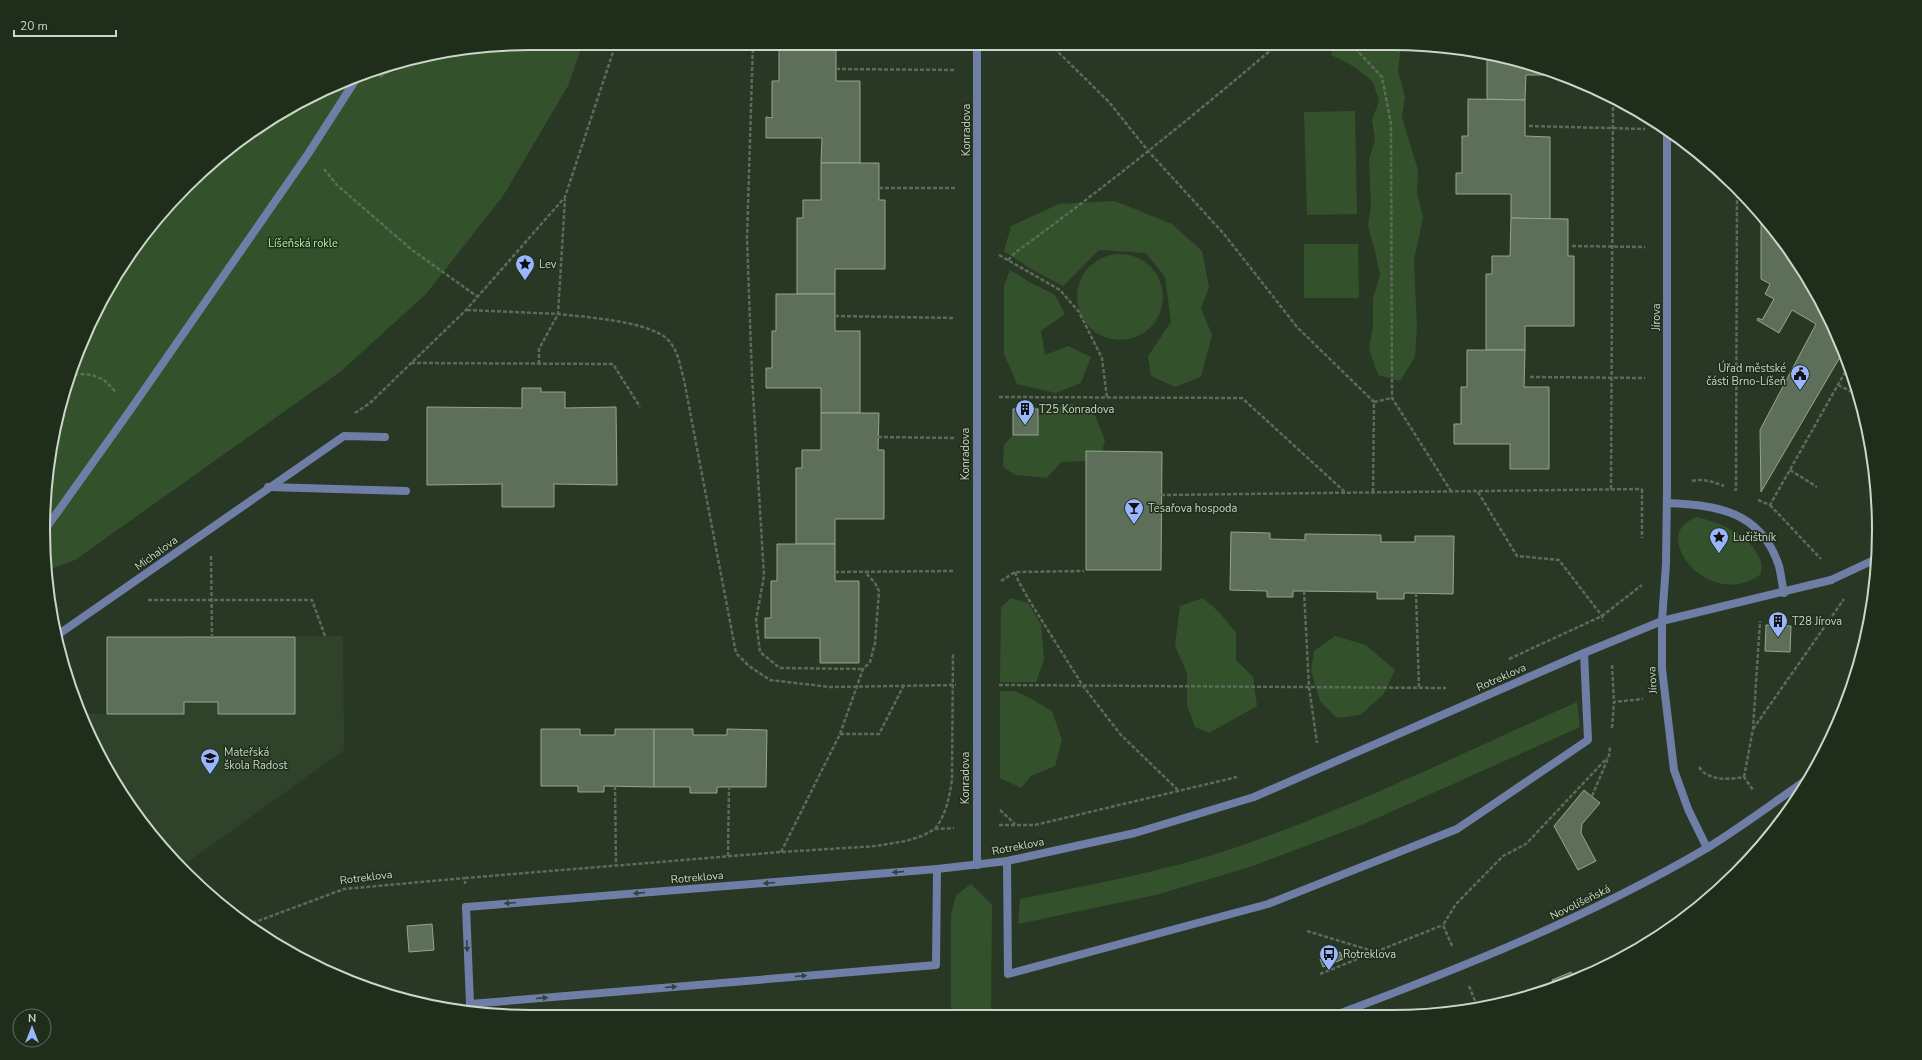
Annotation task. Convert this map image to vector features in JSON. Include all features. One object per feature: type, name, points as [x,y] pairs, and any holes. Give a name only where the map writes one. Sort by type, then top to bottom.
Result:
[{"type":"street","name":"Konradova","points":[[977,50],[977,865]]},
{"type":"street","points":[[50,521],[131,409],[308,154],[353,84]]},
{"type":"street","name":"Jírova","points":[[1667,137],[1667,503],[1666,564],[1662,621],[1664,697],[1674,770],[1688,809],[1707,848]]},
{"type":"street","name":"Michalova","points":[[61,633],[110,600],[210,527],[344,436],[385,437]]},
{"type":"street","points":[[268,488],[406,491]]},
{"type":"street","points":[[1667,503],[1699,505],[1719,509],[1749,522],[1765,537],[1778,566],[1784,593]]},
{"type":"street","name":"Rotreklova","points":[[466,907],[977,865],[1007,861],[1135,833],[1254,797],[1584,653],[1662,621],[1784,593],[1831,580],[1871,561]]},
{"type":"street","points":[[1007,861],[1008,974],[1268,904],[1457,829],[1588,740],[1584,653]]},
{"type":"street","name":"Novolíšeňská","points":[[1349,1010],[1462,968],[1606,902],[1707,848],[1798,785]]},
{"type":"street","points":[[466,907],[470,1004],[936,965],[937,869]]},
{"type":"path","points":[[539,364],[538,349],[558,314],[565,197],[614,50]]},
{"type":"path","points":[[753,50],[747,238],[752,376],[764,576],[756,620],[760,652],[780,668],[863,669]]},
{"type":"path","points":[[1056,50],[1109,102],[1149,152],[1224,234],[1297,327],[1374,402],[1373,492]]},
{"type":"path","points":[[1008,260],[1016,252],[1149,152],[1271,50]]},
{"type":"path","points":[[1357,50],[1382,77],[1391,124],[1392,398],[1451,491]]},
{"type":"path","points":[[836,69],[955,70]]},
{"type":"path","points":[[1611,489],[1613,104]]},
{"type":"path","points":[[1530,126],[1650,129]]},
{"type":"path","points":[[320,164],[337,185],[412,250],[478,296]]},
{"type":"path","points":[[879,188],[955,188]]},
{"type":"path","points":[[350,416],[370,403],[466,310],[565,197]]},
{"type":"path","points":[[1736,490],[1737,197]]},
{"type":"path","points":[[1572,246],[1667,248]]},
{"type":"path","points":[[997,254],[1060,290],[1079,312],[1102,358],[1107,398]]},
{"type":"path","points":[[466,310],[583,316],[650,328],[667,339],[678,356],[736,653],[750,666],[770,680],[830,687],[976,685],[1446,688]]},
{"type":"path","points":[[835,316],[956,318]]},
{"type":"path","points":[[411,363],[613,364],[640,407]]},
{"type":"path","points":[[1770,505],[1845,372]]},
{"type":"path","points":[[75,375],[89,375],[104,380],[131,409]]},
{"type":"path","points":[[1530,377],[1667,378]]},
{"type":"path","points":[[1838,385],[1852,392]]},
{"type":"path","points":[[976,397],[1242,398],[1346,493]]},
{"type":"path","points":[[1374,402],[1392,398]]},
{"type":"path","points":[[878,437],[954,438]]},
{"type":"path","points":[[1790,470],[1817,488]]},
{"type":"path","points":[[1161,495],[1667,489],[1698,480],[1711,481],[1742,493]]},
{"type":"path","points":[[1642,489],[1642,541]]},
{"type":"path","points":[[1478,491],[1517,556],[1559,560],[1602,616]]},
{"type":"path","points":[[1756,499],[1770,505],[1824,563]]},
{"type":"path","points":[[210,527],[212,637]]},
{"type":"path","points":[[835,572],[953,571]]},
{"type":"path","points":[[997,585],[1005,577],[1015,572],[1084,571]]},
{"type":"path","points":[[781,852],[840,734],[863,669],[870,662],[875,643],[879,591],[875,583],[865,572]]},
{"type":"path","points":[[1015,572],[1029,600],[1083,686],[1121,735],[1179,791]]},
{"type":"path","points":[[1503,662],[1602,616],[1642,586],[1642,578]]},
{"type":"path","points":[[1304,591],[1309,688],[1317,743]]},
{"type":"path","points":[[1416,594],[1419,688]]},
{"type":"path","points":[[1753,728],[1846,597],[1839,600]]},
{"type":"path","points":[[110,600],[312,600],[325,636]]},
{"type":"path","points":[[1754,620],[1761,618],[1753,728],[1744,777],[1755,794]]},
{"type":"path","points":[[1611,733],[1614,702],[1612,660]]},
{"type":"path","points":[[840,734],[879,734],[904,685]]},
{"type":"path","points":[[1439,691],[1453,685]]},
{"type":"path","points":[[1614,702],[1664,697]]},
{"type":"path","points":[[1310,746],[1325,740]]},
{"type":"path","points":[[1592,796],[1609,756],[1611,741]]},
{"type":"path","points":[[1320,974],[1443,925],[1456,904],[1503,856],[1526,844],[1609,756]]},
{"type":"path","points":[[1698,765],[1707,775],[1732,780],[1744,777]]},
{"type":"path","name":"Rotreklova","points":[[254,922],[344,889],[616,865],[876,846],[906,841],[922,836],[935,829],[1015,824],[1035,825],[1238,776]]},
{"type":"path","points":[[615,786],[616,865]]},
{"type":"path","points":[[728,856],[729,787]]},
{"type":"path","points":[[1000,808],[1001,812],[1015,824]]},
{"type":"path","points":[[465,878],[466,907]]},
{"type":"path","points":[[1443,925],[1476,1003]]},
{"type":"path","points":[[1307,931],[1377,952]]},
{"type":"shaded area","name":"Mateřská škola Radost","points":[[343,636],[344,750],[186,864],[149,822],[131,797],[114,770],[87,714],[107,714],[107,637]]},
{"type":"green space","name":"Líšeňská rokle","points":[[581,50],[568,86],[503,196],[426,294],[340,372],[75,560],[52,569],[50,530],[54,467],[59,436],[75,376],[87,346],[114,290],[149,238],[191,191],[238,149],[290,114],[346,87],[376,75],[436,59],[467,54],[499,51]]},
{"type":"green space","points":[[1331,50],[1400,50],[1398,71],[1405,97],[1402,117],[1418,170],[1417,192],[1423,218],[1414,260],[1417,326],[1415,357],[1400,381],[1378,375],[1369,349],[1373,327],[1373,298],[1380,275],[1368,227],[1371,204],[1369,159],[1375,140],[1372,120],[1379,101],[1373,82],[1353,66],[1331,55]]},
{"type":"green space","points":[[1355,111],[1357,214],[1307,215],[1304,112]]},
{"type":"green space","points":[[1115,201],[1172,224],[1202,251],[1209,287],[1201,308],[1212,335],[1201,377],[1175,387],[1151,376],[1148,356],[1171,322],[1165,277],[1146,253],[1099,250],[1063,286],[1031,269],[1004,251],[1011,226],[1059,204]]},
{"type":"green space","points":[[1304,244],[1358,244],[1359,298],[1304,298]]},
{"type":"green space","points":[[1120,254],[1136,257],[1144,261],[1156,273],[1160,281],[1163,297],[1160,313],[1156,321],[1144,333],[1136,337],[1120,340],[1104,337],[1096,333],[1084,321],[1080,313],[1077,297],[1080,281],[1084,273],[1096,261],[1104,257]]},
{"type":"green space","points":[[1010,270],[1055,295],[1065,314],[1041,331],[1045,355],[1068,346],[1091,357],[1081,383],[1056,393],[1017,384],[1004,354],[1004,286]]},
{"type":"green space","points":[[1069,403],[1094,413],[1105,440],[1102,452],[1086,461],[1061,462],[1047,478],[1015,475],[1003,467],[1004,445],[1013,435],[1038,435],[1038,416]]},
{"type":"green space","points":[[1697,517],[1726,527],[1744,538],[1757,553],[1761,563],[1761,574],[1742,583],[1722,584],[1705,577],[1691,566],[1681,552],[1678,538],[1683,526]]},
{"type":"green space","points":[[1011,598],[1028,603],[1041,624],[1044,660],[1036,682],[1000,682],[1001,607]]},
{"type":"green space","points":[[1203,598],[1220,613],[1236,633],[1236,660],[1253,677],[1257,706],[1209,733],[1195,727],[1187,705],[1187,673],[1175,646],[1180,606]]},
{"type":"green space","points":[[1335,636],[1366,645],[1395,670],[1383,695],[1360,715],[1337,718],[1320,701],[1311,670],[1314,651]]},
{"type":"green space","points":[[1000,691],[1015,691],[1052,711],[1062,740],[1055,766],[1031,776],[1021,788],[1000,778]]},
{"type":"green space","points":[[1577,702],[1580,727],[1364,824],[1253,866],[1156,895],[1018,924],[1020,899],[1157,870],[1211,856],[1237,847],[1366,797]]},
{"type":"green space","points":[[971,884],[992,905],[991,1010],[951,1010],[951,915],[956,895]]},
{"type":"building","points":[[779,50],[836,50],[836,81],[860,81],[860,163],[821,163],[822,138],[766,138],[766,117],[772,118],[772,81],[779,81]]},
{"type":"building","points":[[1487,59],[1546,75],[1526,75],[1525,100],[1487,99]]},
{"type":"building","points":[[1468,99],[1525,100],[1525,136],[1550,137],[1550,219],[1511,218],[1511,194],[1456,194],[1456,173],[1462,173],[1462,136],[1468,136]]},
{"type":"building","points":[[821,163],[879,163],[879,200],[885,200],[885,269],[835,269],[835,294],[797,294],[797,218],[803,218],[803,200],[821,200]]},
{"type":"building","points":[[1511,218],[1568,219],[1568,256],[1574,256],[1574,326],[1525,326],[1525,350],[1486,350],[1486,274],[1492,274],[1492,256],[1510,256]]},
{"type":"building","name":"Úřad městské části Brno-Líšeň","points":[[1761,224],[1791,263],[1808,290],[1840,358],[1761,492],[1760,430],[1816,324],[1792,310],[1779,333],[1757,320],[1758,318],[1762,320],[1774,299],[1765,294],[1770,284],[1761,279]]},
{"type":"building","points":[[776,294],[835,294],[835,331],[860,331],[860,413],[821,413],[821,388],[766,388],[766,368],[772,368],[772,331],[776,331]]},
{"type":"building","points":[[1467,350],[1525,350],[1524,387],[1549,387],[1549,469],[1510,469],[1510,444],[1454,444],[1454,424],[1461,424],[1461,387],[1467,387]]},
{"type":"building","points":[[522,388],[541,388],[541,392],[565,392],[565,408],[616,407],[617,485],[554,484],[554,507],[502,507],[502,484],[427,485],[427,407],[522,408]]},
{"type":"building","name":"T25 Konradova","points":[[1013,409],[1038,409],[1038,435],[1013,435]]},
{"type":"building","points":[[821,413],[879,413],[878,450],[884,450],[884,519],[835,519],[835,544],[796,544],[796,468],[802,468],[802,450],[821,450]]},
{"type":"building","points":[[1086,451],[1162,452],[1161,570],[1086,570]]},
{"type":"building","points":[[1231,532],[1270,533],[1270,539],[1305,540],[1305,534],[1381,535],[1381,542],[1415,542],[1415,536],[1454,536],[1453,594],[1404,593],[1404,599],[1377,599],[1377,592],[1293,591],[1293,597],[1267,597],[1267,591],[1230,590]]},
{"type":"building","points":[[777,544],[835,544],[835,581],[859,581],[859,663],[820,663],[820,638],[765,638],[765,618],[771,618],[771,581],[777,581]]},
{"type":"building","name":"T28 Jírova","points":[[1766,625],[1791,626],[1790,652],[1765,651]]},
{"type":"building","points":[[107,637],[295,637],[295,714],[218,714],[218,702],[184,702],[184,714],[107,714]]},
{"type":"building","points":[[541,729],[580,729],[580,735],[615,735],[615,729],[654,729],[654,787],[604,786],[604,792],[578,792],[578,786],[541,786]]},
{"type":"building","points":[[654,729],[693,729],[693,735],[727,735],[727,729],[767,730],[766,787],[717,787],[717,793],[690,793],[690,787],[654,787]]},
{"type":"building","points":[[1584,790],[1600,803],[1582,824],[1581,833],[1596,861],[1578,870],[1554,826]]},
{"type":"building","points":[[432,924],[434,950],[409,952],[407,926]]},
{"type":"building","points":[[1340,952],[1343,959],[1323,967],[1320,959]]},
{"type":"building","points":[[1571,972],[1572,974],[1553,982],[1552,980]]},
{"type":"place","name":"Lev","points":[[525,281]]},
{"type":"place","name":"Úřad městské části Brno-Líšeň","points":[[1800,391]]},
{"type":"place","name":"T25 Konradova","points":[[1025,426]]},
{"type":"place","name":"Tesařova hospoda","points":[[1134,525]]},
{"type":"place","name":"Lučištník","points":[[1719,554]]},
{"type":"place","name":"T28 Jírova","points":[[1778,638]]},
{"type":"place","name":"Mateřská škola Radost","points":[[210,775]]},
{"type":"place","name":"Rotreklova","points":[[1329,971]]}]
